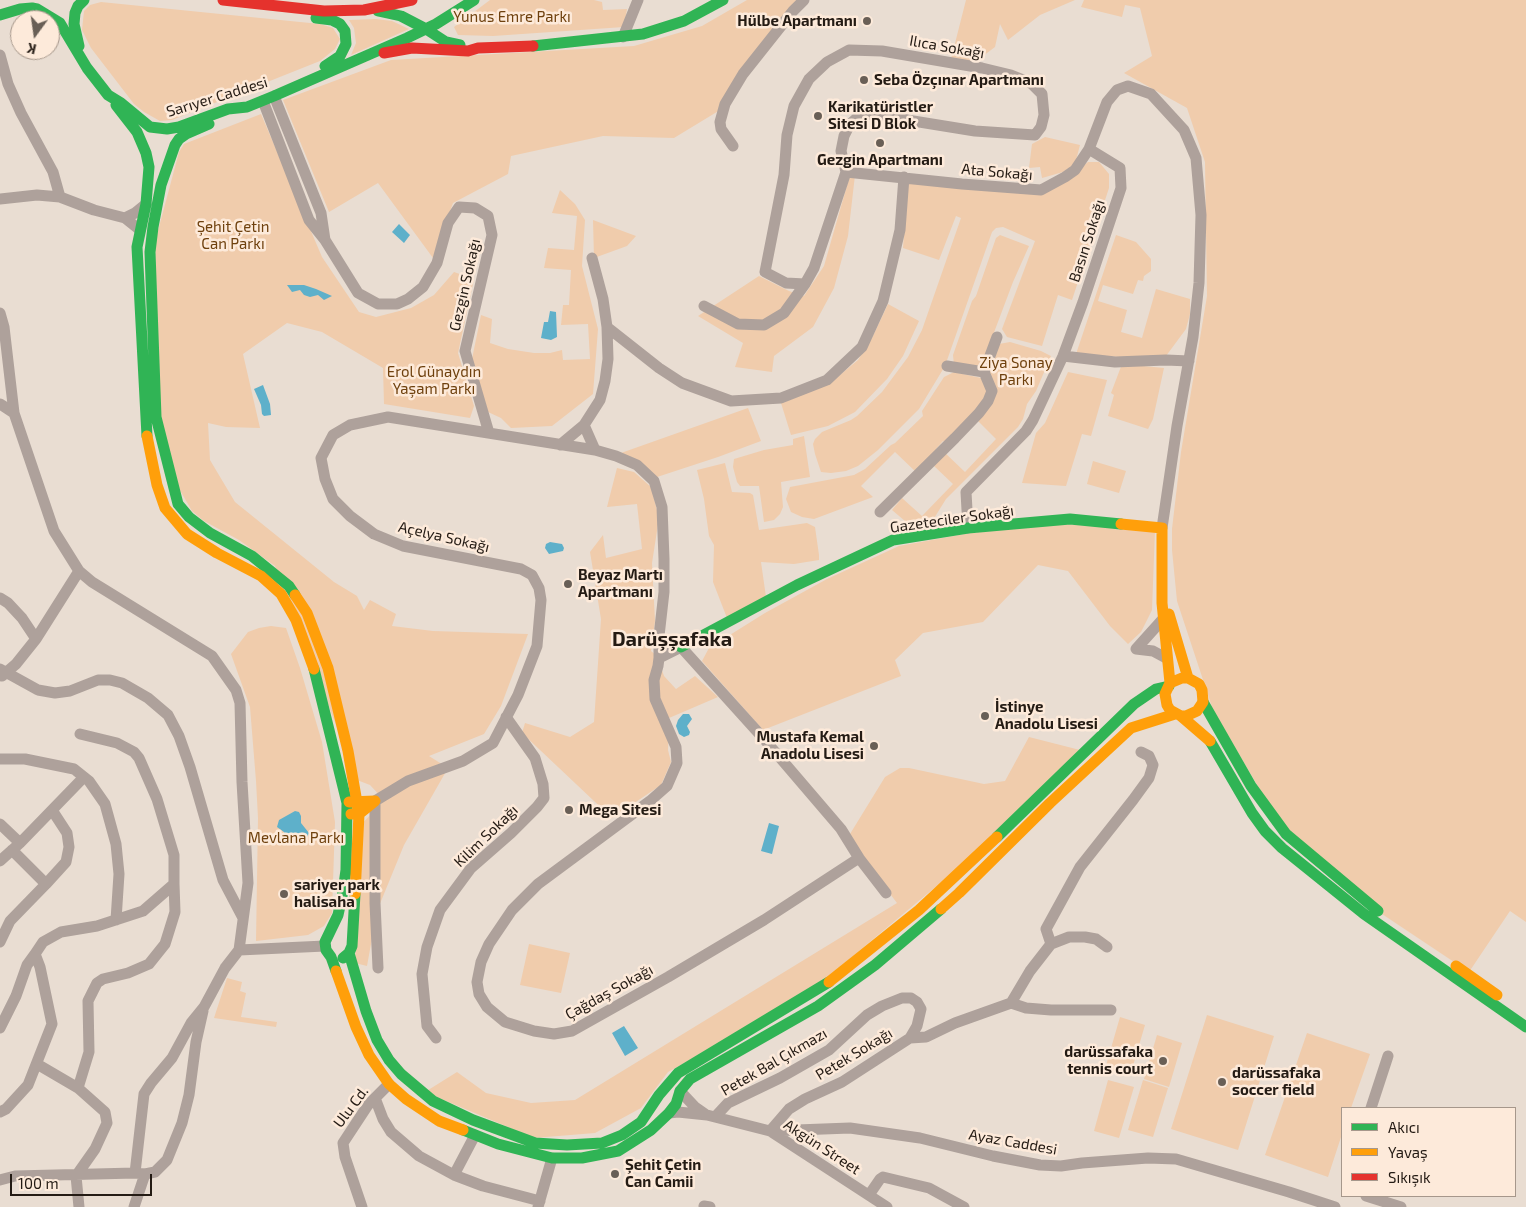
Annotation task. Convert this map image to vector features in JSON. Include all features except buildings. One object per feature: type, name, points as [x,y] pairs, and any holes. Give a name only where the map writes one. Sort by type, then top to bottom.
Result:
[{"type":"main road","points":[[0,4],[12,0]]},
{"type":"main road","points":[[84,0],[78,6],[75,13],[74,24],[76,38],[87,68]]},
{"type":"main road","points":[[223,0],[282,7],[311,5],[391,13],[401,16],[453,45],[478,48],[538,46],[623,37],[662,29],[684,21],[723,0]]},
{"type":"main road","points":[[364,10],[412,0]]},
{"type":"main road","name":"Sarıyer Caddesi","points":[[0,15],[20,9],[32,8],[60,23],[87,68],[108,94],[150,127],[167,129],[228,109],[247,107],[308,82],[426,29],[474,0]]},
{"type":"main road","points":[[282,7],[307,16],[332,20],[340,24],[344,31],[346,44],[340,56],[320,70],[308,82]]},
{"type":"main road","points":[[449,16],[448,33],[453,45]]},
{"type":"main road","points":[[372,54],[412,48],[453,51],[478,48]]},
{"type":"main road","points":[[108,94],[137,132],[146,152],[149,174],[146,204],[137,247],[145,416],[148,445],[157,485],[166,508],[187,534],[217,553],[261,576],[281,594],[296,620],[314,670],[340,770],[353,802]]},
{"type":"main road","points":[[247,107],[179,139],[171,155],[161,186],[150,252],[156,417],[178,504],[189,517],[210,534],[252,556],[289,586],[307,613],[328,668],[354,783],[351,950]]},
{"type":"main road","name":"Gazeteciler Sokağı","points":[[681,647],[797,585],[893,540],[968,528],[1070,519],[1162,528]]},
{"type":"main road","points":[[1162,528],[1162,603],[1169,684],[1165,700],[1170,710],[1209,738],[1252,813],[1265,831],[1282,848],[1364,914],[1395,929],[1526,1016]]},
{"type":"main road","points":[[1163,594],[1188,678]]},
{"type":"main road","points":[[329,946],[334,933],[342,933],[349,938],[366,1011],[377,1040],[389,1060],[401,1074],[433,1101],[472,1120],[535,1142],[567,1145],[602,1143],[622,1135],[641,1122],[659,1095],[678,1073],[830,982],[919,910],[1034,803],[1134,704],[1156,689],[1182,678],[1194,681],[1202,690],[1202,702],[1197,711],[1186,716],[1178,715],[1131,728],[1050,803],[958,893],[875,965],[818,1006],[690,1079],[680,1091],[672,1109],[651,1130],[618,1151],[582,1158],[552,1158],[511,1148],[439,1121],[406,1099],[389,1084],[369,1055],[356,1027],[329,946],[343,892],[353,814]]},
{"type":"main road","points":[[1202,702],[1251,786],[1286,834],[1395,929],[1526,1027]]},
{"type":"main road","points":[[354,783],[376,801]]},
{"type":"main road","points":[[353,802],[376,801]]},
{"type":"main road","points":[[353,814],[376,801]]},
{"type":"main road","points":[[329,946],[339,959],[351,950]]},
{"type":"street","points":[[623,37],[638,0]]},
{"type":"street","points":[[733,146],[721,129],[720,122],[726,104],[743,74],[793,10],[804,0]]},
{"type":"street","name":"Ilıca Sokağı","points":[[805,284],[786,282],[766,272],[784,175],[787,135],[794,106],[809,79],[827,62],[849,50],[882,51],[982,68],[1011,75],[1031,83],[1042,94],[1044,115],[1041,127],[1035,135],[975,131],[870,114],[859,116],[850,124],[844,136],[842,150],[846,172]]},
{"type":"street","points":[[0,55],[8,84],[21,113],[53,172],[60,197]]},
{"type":"street","name":"Ata Sokağı","points":[[846,172],[1041,190],[1065,178],[1075,170],[1090,150],[1107,102],[1116,90],[1128,86],[1151,94],[1184,130],[1196,158],[1200,215],[1199,283],[1189,361],[1162,528]]},
{"type":"street","name":"Gezgin Sokağı","points":[[268,98],[309,220],[325,240],[358,292],[378,304],[397,304],[408,299],[423,287],[437,263],[448,223],[459,207],[475,208],[488,216],[492,235],[465,352],[489,433]]},
{"type":"street","name":"Basın Sokağı","points":[[968,528],[966,492],[1026,431],[1033,420],[1063,356],[1121,188],[1120,168],[1090,150]]},
{"type":"street","points":[[704,306],[738,324],[764,325],[784,314],[805,284],[820,253],[827,225],[846,172]]},
{"type":"street","points":[[607,327],[659,368],[682,382],[731,401],[781,398],[827,380],[862,347],[883,300],[900,230],[904,177]]},
{"type":"street","points":[[0,199],[37,195],[60,197],[94,210],[124,218],[140,230]]},
{"type":"street","points":[[124,218],[136,213],[146,204]]},
{"type":"street","points":[[560,445],[584,425],[600,400],[605,381],[608,359],[607,327],[592,258]]},
{"type":"street","points":[[0,313],[4,327],[14,413],[54,530],[79,571],[92,582],[212,656],[236,690],[240,702],[242,782],[248,883],[239,950],[225,968],[204,1006],[191,1022],[172,1058],[150,1083],[144,1094],[140,1173],[134,1207]]},
{"type":"street","points":[[880,512],[984,407],[992,391],[984,372],[997,337]]},
{"type":"street","points":[[1063,356],[1115,362],[1189,361]]},
{"type":"street","points":[[947,366],[984,372]]},
{"type":"street","points":[[0,404],[14,413]]},
{"type":"street","name":"Açelya Sokağı","points":[[376,801],[408,781],[463,760],[493,742],[518,695],[537,646],[540,600],[539,588],[532,575],[521,569],[403,546],[374,534],[350,516],[333,498],[325,479],[322,458],[333,435],[350,425],[388,418],[595,450],[637,465],[654,481],[662,507],[664,567],[659,658]]},
{"type":"street","points":[[584,425],[595,450]]},
{"type":"street","points":[[79,571],[36,639],[2,673],[38,690],[55,693],[70,692],[98,680],[110,680],[122,683],[148,698],[168,714],[179,736],[190,768],[223,880],[243,918]]},
{"type":"street","points":[[0,598],[8,603],[22,618],[36,639]]},
{"type":"street","points":[[1163,619],[1136,649],[1153,651],[1166,658]]},
{"type":"street","points":[[659,658],[681,647],[841,829],[859,858],[886,893]]},
{"type":"street","name":"Çağdaş Sokağı","points":[[659,658],[654,680],[655,699],[676,747],[677,763],[667,786],[650,802],[538,884],[512,910],[489,944],[482,962],[478,982],[479,994],[487,1007],[505,1022],[534,1031],[554,1034],[572,1031],[756,924],[859,858]]},
{"type":"street","name":"Kilim Sokağı","points":[[436,1038],[426,1026],[422,974],[427,947],[440,910],[471,868],[511,833],[544,798],[543,784],[535,758],[506,717]]},
{"type":"street","points":[[78,1088],[89,1052],[88,1002],[97,983],[103,979],[128,973],[149,964],[165,944],[175,912],[174,855],[157,800],[140,758],[134,752],[117,743],[80,734]]},
{"type":"street","points":[[1051,944],[1046,929],[1080,867],[1149,778],[1153,765],[1149,756],[1141,752]]},
{"type":"street","points":[[0,759],[25,759],[74,769],[89,781],[105,804],[116,844],[120,874],[116,920]]},
{"type":"street","points":[[0,861],[84,777]]},
{"type":"street","points":[[376,801],[375,903],[378,968]]},
{"type":"street","points":[[0,942],[10,921],[66,862],[69,837],[52,810]]},
{"type":"street","points":[[0,824],[46,884]]},
{"type":"street","points":[[0,1028],[16,996],[27,965],[43,942],[61,932],[97,926],[143,911],[174,884]]},
{"type":"street","points":[[1107,948],[1096,939],[1085,937],[1069,937],[1051,944],[1030,971],[1011,1003],[1026,1008],[1051,1010],[1111,1010]]},
{"type":"street","points":[[239,950],[329,946]]},
{"type":"street","points":[[0,1112],[6,1109],[28,1085],[52,1024],[40,967],[35,954]]},
{"type":"street","name":"Petek Bal Çıkmazı","points":[[711,1116],[728,1103],[780,1078],[829,1050],[867,1015],[882,1006],[902,998],[911,998],[917,1002],[921,1010],[917,1026],[910,1038]]},
{"type":"street","name":"Petek Sokağı","points":[[770,1131],[789,1109],[805,1099],[842,1082],[910,1038],[926,1037],[955,1023],[1011,1003]]},
{"type":"street","points":[[0,1180],[15,1176],[76,1176],[155,1172],[167,1160],[182,1123],[204,1006]]},
{"type":"street","points":[[1371,1107],[1388,1056]]},
{"type":"street","points":[[37,1064],[78,1088],[105,1112],[106,1123],[95,1149],[76,1176],[79,1207]]},
{"type":"street","name":"Ulu Cd.","points":[[362,1207],[345,1156],[343,1143],[375,1098],[389,1084]]},
{"type":"street","name":"Akgün Street","points":[[680,1091],[695,1107],[711,1116]]},
{"type":"street","name":"Akgün Street","points":[[659,1095],[672,1109],[678,1112],[711,1116],[770,1131],[884,1206]]},
{"type":"street","points":[[375,1098],[383,1119],[391,1132],[419,1156],[454,1175],[484,1186],[539,1204],[552,1158]]},
{"type":"street","name":"Ayaz Caddesi","points":[[770,1131],[850,1128],[920,1138],[994,1156],[1054,1166],[1148,1158],[1176,1159],[1335,1207]]},
{"type":"street","points":[[454,1175],[474,1135]]},
{"type":"street","points":[[869,1196],[883,1177],[929,1188],[964,1207]]},
{"type":"street","points":[[1369,1197],[1401,1207]]},
{"type":"green space","name":"Yunus Emre Parkı","points":[[490,0],[594,0],[602,2],[603,10],[627,9],[624,27],[493,36],[458,35],[454,27]]},
{"type":"green space","points":[[747,0],[807,0],[794,12],[725,107],[674,138],[603,136],[511,156],[508,174],[453,203],[433,258],[378,183],[329,212],[283,100],[391,60],[634,46],[702,26]]},
{"type":"green space","points":[[966,0],[1075,0],[1040,15],[1008,40],[1000,24],[995,47],[975,62],[951,59]]},
{"type":"green space","points":[[1084,0],[1526,0],[1526,922],[1510,911],[1469,972],[1370,906],[1286,834],[1213,710],[1177,601],[1172,550],[1172,529],[1181,452],[1207,296],[1205,162],[1187,108],[1124,73],[1152,56],[1140,8],[1125,5],[1122,17],[1081,7]]},
{"type":"green space","points":[[101,2],[320,24],[333,28],[340,39],[335,49],[320,61],[172,120],[160,121],[134,104],[91,48],[82,30],[84,11],[90,5]]},
{"type":"green space","points":[[376,19],[392,21],[409,29],[351,55],[356,43],[354,28],[349,20]]},
{"type":"green space","points":[[261,114],[322,257],[359,312],[376,317],[411,308],[434,295],[454,272],[474,279],[458,353],[474,406],[470,418],[384,404],[383,368],[322,332],[287,323],[243,354],[260,428],[226,427],[208,423],[210,460],[235,502],[334,582],[357,596],[364,610],[370,600],[396,614],[392,626],[433,631],[528,634],[501,706],[484,734],[429,756],[448,768],[404,845],[377,911],[367,966],[355,963],[360,826],[384,800],[370,785],[357,780],[275,566],[239,540],[204,521],[192,511],[174,480],[160,419],[155,242],[179,152],[184,144]]},
{"type":"green space","points":[[1045,137],[1080,145],[1075,164],[1063,172],[1042,178],[1040,167],[1029,168],[1032,144]]},
{"type":"green space","points":[[1088,162],[1099,162],[1109,174],[1109,188],[1072,300],[1058,295],[1042,346],[1007,337],[1002,329],[1035,241],[1003,227],[996,228],[992,232],[945,366],[919,409],[878,450],[858,466],[846,471],[821,472],[813,444],[815,439],[822,432],[857,416],[882,392],[908,357],[922,330],[961,218],[956,216],[939,260],[903,248],[908,182],[1044,193],[1070,177]]},
{"type":"green space","points":[[850,175],[855,175],[848,236],[834,288],[813,327],[774,356],[772,372],[735,367],[743,343],[698,316],[759,276],[789,291],[804,296],[824,266]]},
{"type":"green space","points":[[560,190],[575,204],[585,220],[582,266],[598,329],[593,394],[552,426],[511,428],[501,418],[488,412],[472,359],[481,315],[492,319],[490,343],[508,349],[534,353],[550,353],[562,350],[563,360],[590,359],[588,324],[561,325],[563,305],[569,305],[571,270],[544,268],[548,248],[574,250],[577,216],[552,213]]},
{"type":"green space","points":[[593,220],[636,236],[627,246],[594,258]]},
{"type":"green space","points":[[1000,235],[1029,246],[1013,282],[981,367],[954,365],[953,355],[972,301],[976,296],[996,238]]},
{"type":"green space","points":[[1116,235],[1136,242],[1151,259],[1151,271],[1144,276],[1143,281],[1138,280],[1133,294],[1103,285],[1098,301],[1127,310],[1121,332],[1142,338],[1156,289],[1190,299],[1190,314],[1186,329],[1166,356],[1119,357],[1076,354]]},
{"type":"green space","points":[[888,304],[919,321],[903,356],[887,379],[855,412],[828,426],[791,435],[781,403],[829,384],[858,360],[872,338]]},
{"type":"green space","name":"Ziya Sonay Parkı","points":[[1010,342],[1041,351],[1051,356],[1036,391],[1027,404],[1023,419],[1018,427],[946,499],[933,520],[912,527],[892,510],[902,498],[922,516],[953,484],[934,466],[943,451],[965,472],[996,439],[978,421],[987,408],[988,370],[999,344]]},
{"type":"green space","points":[[1122,364],[1164,368],[1153,419],[1148,429],[1108,416],[1114,395],[1111,393]]},
{"type":"green space","points":[[954,372],[981,378],[987,389],[985,401],[947,443],[943,441],[936,449],[936,453],[917,473],[895,452],[861,486],[873,497],[814,519],[802,517],[791,512],[786,499],[790,487],[854,475],[865,469],[923,416],[922,411],[944,377]]},
{"type":"green space","points":[[1068,372],[1107,380],[1091,436],[1082,434],[1066,486],[1022,483],[1036,433],[1045,423]]},
{"type":"green space","points":[[748,408],[761,441],[718,457],[654,478],[621,453]]},
{"type":"green space","points":[[804,436],[810,477],[781,482],[783,507],[780,514],[774,520],[764,522],[759,486],[740,486],[733,467],[734,459],[764,450],[793,445],[793,439]]},
{"type":"green space","points":[[1093,461],[1126,471],[1119,493],[1087,484]]},
{"type":"green space","points":[[725,463],[732,492],[750,493],[753,495],[759,530],[807,523],[815,527],[819,555],[819,560],[794,564],[761,562],[766,597],[727,618],[713,582],[714,545],[709,536],[704,499],[697,470]]},
{"type":"green space","points":[[617,468],[634,472],[651,487],[659,518],[652,563],[655,621],[651,651],[657,656],[664,676],[676,689],[695,676],[718,697],[669,718],[668,750],[671,762],[661,785],[612,818],[522,733],[525,723],[570,737],[594,722],[601,619],[590,552],[603,535],[606,558],[642,549],[637,504],[607,507]]},
{"type":"green space","points":[[1063,524],[1155,530],[1152,610],[1141,632],[1128,644],[1110,626],[1068,571],[1038,565],[983,622],[923,633],[895,660],[901,676],[763,730],[702,661],[709,648],[765,613],[827,579],[899,546],[970,533]]},
{"type":"green space","name":"Mevlana Parkı","points":[[271,626],[286,628],[322,742],[335,822],[332,913],[324,926],[308,935],[256,941],[258,818],[250,707],[231,654],[248,632]]},
{"type":"green space","points":[[1029,737],[1080,750],[1013,822],[829,976],[757,1023],[668,1072],[641,1108],[595,1133],[534,1138],[425,1092],[457,1072],[486,1093],[531,1103],[575,1100],[897,903],[862,857],[850,834],[885,777],[900,768],[909,768],[984,784],[1005,781]]},
{"type":"green space","points":[[529,944],[570,953],[561,993],[520,985]]},
{"type":"green space","points":[[227,978],[242,982],[240,991],[246,993],[241,1017],[277,1022],[276,1027],[214,1018]]},
{"type":"green space","name":"darüssafaka soccer field","points":[[1207,1015],[1274,1036],[1238,1150],[1171,1129]]},
{"type":"green space","points":[[1120,1017],[1145,1025],[1130,1076],[1105,1069]]},
{"type":"green space","points":[[1307,1033],[1370,1054],[1351,1107],[1341,1107],[1341,1137],[1328,1177],[1265,1155]]},
{"type":"green space","name":"darüssafaka tennis court","points":[[1157,1035],[1182,1043],[1169,1087],[1144,1079]]},
{"type":"green space","points":[[1108,1080],[1134,1087],[1119,1138],[1094,1131]]},
{"type":"green space","points":[[1143,1080],[1168,1088],[1153,1137],[1128,1130]]},
{"type":"water","points":[[399,224],[410,235],[404,243],[392,232]]},
{"type":"water","points":[[287,285],[304,285],[332,296],[324,300],[318,295],[310,297],[304,295],[300,290],[292,292]]},
{"type":"water","points":[[550,311],[556,312],[557,337],[551,340],[541,338],[544,322],[548,322]]},
{"type":"water","points":[[263,385],[270,404],[271,415],[264,416],[262,414],[261,405],[254,389]]},
{"type":"water","points":[[550,542],[562,544],[563,551],[549,554],[545,548],[546,544]]},
{"type":"water","points":[[683,714],[689,714],[692,719],[687,726],[690,732],[689,735],[684,737],[679,734],[676,726]]},
{"type":"water","points":[[295,811],[299,812],[301,823],[309,833],[306,840],[293,845],[286,842],[284,832],[277,827],[279,820]]},
{"type":"water","points":[[769,823],[779,826],[772,854],[761,851]]},
{"type":"water","points":[[624,1026],[638,1048],[625,1056],[612,1033]]},
{"type":"traffic: fast","points":[[79,46],[74,24],[75,13],[78,6],[84,0]]},
{"type":"traffic: fast","points":[[0,15],[20,9],[32,8],[60,23],[87,68],[108,95],[121,103],[150,127],[167,129],[179,127],[228,109],[247,107],[274,96],[407,38],[436,24],[474,0]]},
{"type":"traffic: fast","points":[[533,46],[643,34],[684,21],[723,0]]},
{"type":"traffic: fast","points":[[378,11],[401,16],[426,29]]},
{"type":"traffic: fast","points":[[316,18],[332,20],[340,24],[345,31],[346,44],[340,56],[325,66]]},
{"type":"traffic: fast","points":[[426,29],[446,42],[460,45]]},
{"type":"traffic: fast","points":[[116,105],[137,132],[146,153],[149,167],[146,204],[137,247],[147,436]]},
{"type":"traffic: fast","points":[[209,124],[186,134],[175,145],[161,185],[153,227],[150,252],[156,417],[178,504],[189,517],[210,533],[252,556],[289,586],[295,595]]},
{"type":"traffic: fast","points":[[681,647],[797,585],[893,540],[968,528],[1070,519],[1121,524]]},
{"type":"traffic: fast","points":[[314,669],[347,803],[346,870],[343,892],[338,915],[325,942],[326,950],[331,957],[336,971]]},
{"type":"traffic: fast","points":[[997,837],[1134,704],[1156,689],[1169,686]]},
{"type":"traffic: fast","points":[[1203,702],[1251,786],[1286,834],[1378,911]]},
{"type":"traffic: fast","points":[[1210,741],[1252,813],[1265,831],[1282,848],[1364,914],[1526,1027]]},
{"type":"traffic: fast","points":[[343,958],[349,953],[352,946],[355,894]]},
{"type":"traffic: fast","points":[[463,1130],[498,1144],[552,1158],[582,1158],[618,1151],[651,1130],[669,1113],[676,1104],[680,1091],[690,1079],[818,1006],[875,965],[941,909]]},
{"type":"traffic: fast","points":[[349,953],[366,1011],[377,1040],[389,1060],[401,1074],[433,1101],[473,1120],[535,1143],[567,1145],[602,1143],[622,1135],[641,1122],[659,1095],[678,1073],[829,982]]},
{"type":"traffic: slow","points":[[147,436],[157,485],[165,508],[187,534],[217,553],[261,576],[281,594],[296,620],[314,669]]},
{"type":"traffic: slow","points":[[1121,524],[1162,528],[1162,603],[1170,683]]},
{"type":"traffic: slow","points":[[295,595],[307,613],[328,668],[348,751],[359,814],[355,894]]},
{"type":"traffic: slow","points":[[1169,614],[1188,678]]},
{"type":"traffic: slow","points":[[1181,716],[1197,711],[1203,702],[1202,690],[1199,684],[1188,678],[1182,678],[1170,683],[1165,694],[1167,705],[1170,710],[1181,716],[1210,741]]},
{"type":"traffic: slow","points":[[941,909],[1050,803],[1131,728],[1175,714]]},
{"type":"traffic: slow","points":[[349,802],[375,801],[359,814],[351,814]]},
{"type":"traffic: slow","points":[[829,982],[919,910],[997,837]]},
{"type":"traffic: slow","points":[[1456,966],[1497,995]]},
{"type":"traffic: slow","points":[[336,971],[356,1027],[369,1055],[389,1084],[406,1099],[439,1121],[463,1130]]},
{"type":"traffic: jam","points":[[223,0],[324,11],[364,10],[412,0]]},
{"type":"traffic: jam","points":[[384,53],[412,48],[468,51],[478,48],[533,46]]},
{"type":"place","name":"Hülbe Apartmanı","points":[[867,21]]},
{"type":"place","name":"Seba Özçınar Apartmanı","points":[[864,80]]},
{"type":"place","name":"Karikatüristler Sitesi D Blok","points":[[818,116]]},
{"type":"place","name":"Gezgin Apartmanı","points":[[880,143]]},
{"type":"place","name":"Beyaz Martı Apartmanı","points":[[568,584]]},
{"type":"place","name":"İstinye Anadolu Lisesi","points":[[985,716]]},
{"type":"place","name":"Mustafa Kemal Anadolu Lisesi","points":[[874,746]]},
{"type":"place","name":"Mega Sitesi","points":[[569,810]]},
{"type":"place","name":"sariyer park halisaha","points":[[284,894]]},
{"type":"place","name":"darüssafaka tennis court","points":[[1163,1061]]},
{"type":"place","name":"darüssafaka soccer field","points":[[1222,1082]]},
{"type":"place","name":"Şehit Çetin Can Camii","points":[[615,1174]]},
{"type":"district","name":"Darüşşafaka","points":[[672,639]]},
{"type":"park label","name":"Şehit Çetin Can Parkı","points":[[233,236]]},
{"type":"park label","name":"Erol Günaydın Yaşam Parkı","points":[[434,380]]}]
